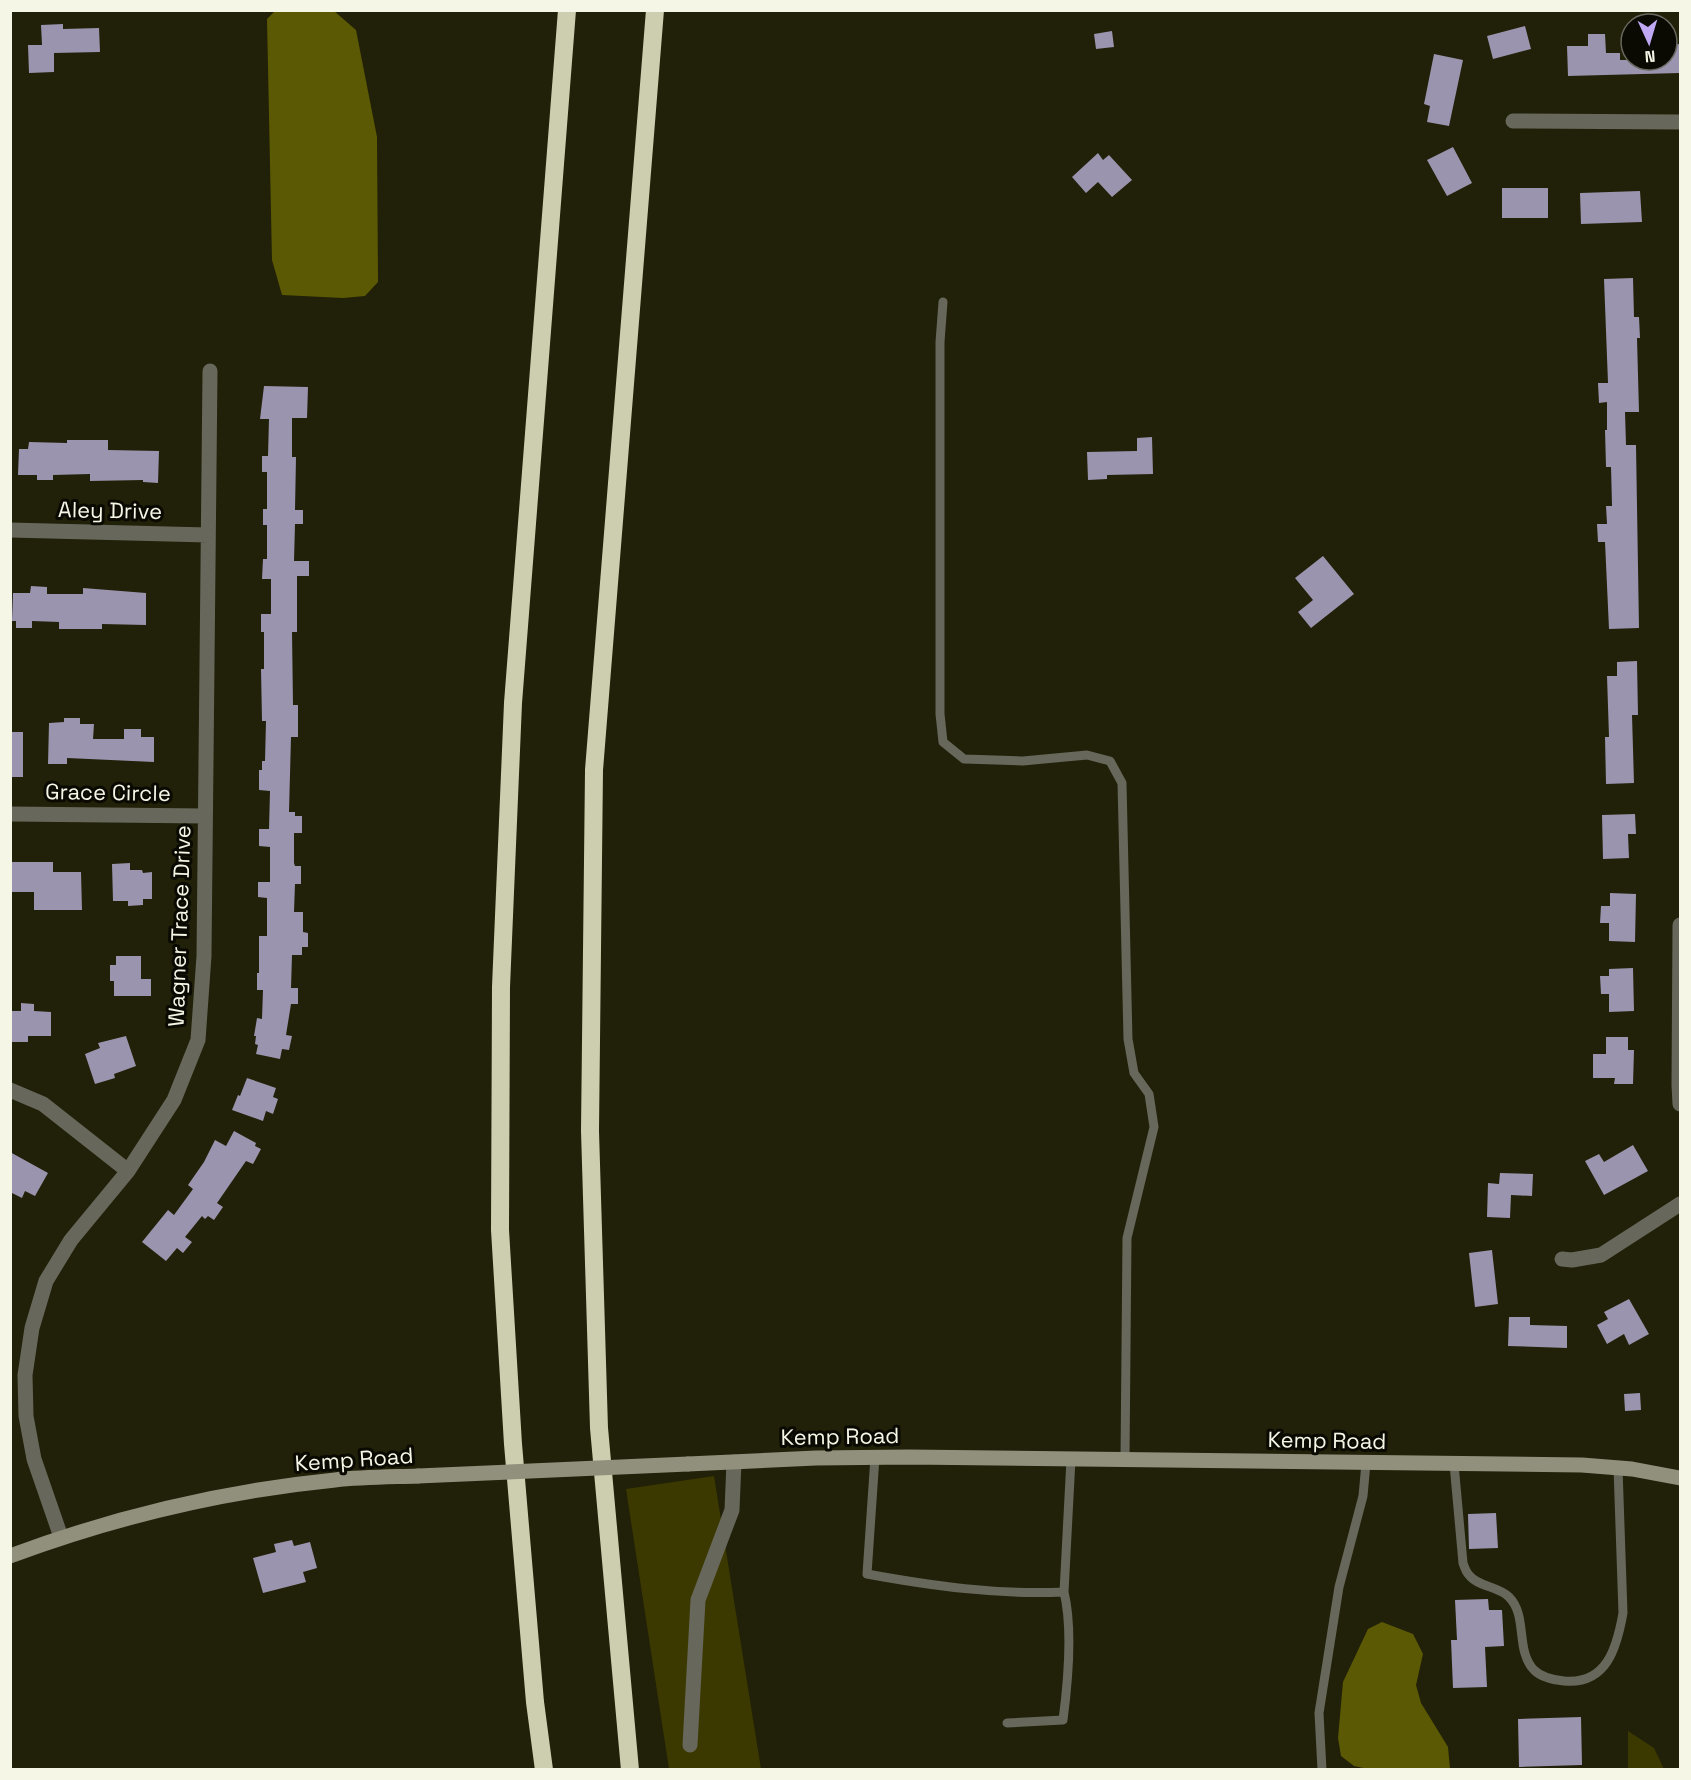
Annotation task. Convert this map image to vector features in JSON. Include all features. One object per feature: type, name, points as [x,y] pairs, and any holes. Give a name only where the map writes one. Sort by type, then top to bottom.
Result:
[{"type":"highway","points":[[544,1770],[535,1702],[513,1444],[500,1230],[501,987],[513,703],[567,10]]},
{"type":"highway","points":[[630,1770],[599,1416],[590,1131],[594,770],[655,10]]},
{"type":"main road","name":"Kemp Road","points":[[10,1556],[61,1537],[140,1514],[245,1492],[337,1479],[875,1457],[1582,1465],[1680,1478]]},
{"type":"street","points":[[1513,121],[1680,122]]},
{"type":"street","name":"Wagner Trace Drive","points":[[61,1537],[34,1459],[26,1416],[25,1375],[32,1328],[46,1281],[71,1240],[128,1171],[174,1100],[198,1040],[204,956],[210,371]]},
{"type":"street","name":"Aley Drive","points":[[10,530],[208,535]]},
{"type":"street","name":"Grace Circle","points":[[10,814],[205,816]]},
{"type":"street","points":[[1680,925],[1680,1104]]},
{"type":"street","points":[[10,1090],[43,1104],[128,1171]]},
{"type":"street","points":[[1562,1259],[1601,1256],[1680,1204]]},
{"type":"street","points":[[690,1745],[698,1600],[732,1510],[734,1462]]},
{"type":"lane","points":[[942,302],[939,714],[943,742],[964,759],[1023,761],[1087,755],[1110,761],[1122,783],[1128,1040],[1134,1072],[1149,1094],[1154,1127],[1127,1238],[1125,1459]]},
{"type":"lane","points":[[875,1457],[867,1574],[924,1584],[1023,1594],[1064,1592]]},
{"type":"lane","points":[[1007,1723],[1064,1720],[1067,1692],[1068,1607],[1064,1592],[1071,1459]]},
{"type":"lane","points":[[1322,1770],[1319,1713],[1339,1587],[1363,1496],[1366,1463]]},
{"type":"lane","points":[[1454,1464],[1463,1563],[1469,1576],[1510,1597],[1517,1610],[1525,1653],[1534,1670],[1553,1680],[1572,1682],[1591,1676],[1604,1668],[1619,1634],[1623,1613],[1618,1468]]},
{"type":"shaded area","points":[[275,11],[334,11],[356,30],[377,137],[378,282],[365,296],[343,298],[282,295],[272,260],[267,19]]},
{"type":"shaded area","points":[[714,1476],[761,1769],[669,1769],[626,1489]]},
{"type":"shaded area","points":[[1382,1622],[1413,1634],[1423,1654],[1416,1685],[1421,1703],[1448,1747],[1450,1769],[1368,1769],[1354,1766],[1341,1756],[1338,1738],[1343,1682],[1368,1629]]},
{"type":"shaded area","points":[[1628,1731],[1654,1748],[1664,1769],[1628,1769]]},
{"type":"building","points":[[63,24],[63,29],[99,28],[100,52],[54,53],[54,72],[29,73],[28,45],[42,45],[41,25]]},
{"type":"building","points":[[1525,26],[1531,49],[1493,59],[1487,36]]},
{"type":"building","points":[[1112,31],[1114,47],[1096,49],[1094,34]]},
{"type":"building","points":[[1588,34],[1605,34],[1606,53],[1619,53],[1619,72],[1679,72],[1680,44],[1680,73],[1568,76],[1567,46],[1588,46]]},
{"type":"building","points":[[1434,54],[1463,60],[1449,126],[1427,122],[1430,106],[1424,104]]},
{"type":"building","points":[[1453,147],[1472,183],[1447,196],[1427,160]]},
{"type":"building","points":[[1098,153],[1103,160],[1109,155],[1132,180],[1112,197],[1098,182],[1086,193],[1072,177]]},
{"type":"building","points":[[1502,188],[1548,188],[1548,218],[1502,218]]},
{"type":"building","points":[[1640,191],[1642,222],[1581,224],[1580,193]]},
{"type":"building","points":[[1633,278],[1634,317],[1639,317],[1640,338],[1637,338],[1639,412],[1625,412],[1626,445],[1636,445],[1639,628],[1609,629],[1605,542],[1598,542],[1597,524],[1607,524],[1606,506],[1612,506],[1611,467],[1606,467],[1607,402],[1599,403],[1598,383],[1608,383],[1604,279]]},
{"type":"building","points":[[264,386],[308,387],[307,418],[292,418],[292,457],[296,457],[295,510],[303,510],[303,524],[295,524],[294,561],[309,561],[309,576],[297,576],[297,632],[292,632],[293,705],[298,705],[298,737],[291,737],[289,812],[295,812],[295,816],[302,816],[302,833],[294,833],[294,863],[295,866],[301,866],[301,884],[295,884],[294,912],[303,912],[303,932],[308,933],[308,947],[302,947],[302,955],[292,955],[291,988],[298,988],[298,1004],[291,1004],[286,1035],[292,1036],[289,1050],[282,1049],[280,1059],[256,1054],[258,1045],[255,1044],[256,1036],[254,1036],[257,1018],[262,1019],[263,990],[257,990],[259,936],[267,936],[267,898],[258,897],[258,882],[270,882],[270,847],[259,846],[259,829],[269,829],[270,791],[259,790],[259,770],[262,770],[262,761],[265,761],[266,721],[262,721],[261,669],[264,669],[264,632],[261,632],[261,614],[271,614],[271,579],[262,579],[263,559],[267,559],[267,525],[263,525],[263,509],[267,509],[267,472],[262,472],[262,456],[268,456],[269,419],[260,419]]},
{"type":"building","points":[[1152,437],[1153,474],[1107,475],[1107,479],[1088,480],[1087,452],[1137,451],[1137,438]]},
{"type":"building","points":[[67,440],[108,440],[108,450],[159,451],[158,483],[143,482],[143,480],[90,481],[90,474],[53,475],[53,480],[37,480],[37,475],[18,475],[19,449],[28,449],[29,442],[67,443]]},
{"type":"building","points":[[1323,556],[1354,594],[1311,628],[1298,612],[1313,600],[1295,578]]},
{"type":"building","points":[[31,586],[47,587],[47,594],[83,594],[83,588],[146,593],[146,625],[102,624],[102,629],[59,629],[59,622],[32,621],[32,628],[16,628],[16,621],[12,621],[13,593],[30,593]]},
{"type":"building","points":[[1637,661],[1638,715],[1632,715],[1634,783],[1606,784],[1605,737],[1609,737],[1607,676],[1617,676],[1617,662]]},
{"type":"building","points":[[64,718],[80,718],[80,724],[94,724],[93,739],[124,739],[124,729],[141,729],[141,737],[154,737],[154,762],[67,758],[67,764],[48,764],[49,723],[64,722]]},
{"type":"building","points":[[10,732],[23,732],[23,777],[10,777]]},
{"type":"building","points":[[1635,814],[1636,834],[1628,834],[1629,858],[1603,859],[1602,815]]},
{"type":"building","points":[[10,862],[53,862],[53,872],[81,872],[82,910],[34,910],[34,892],[10,892]]},
{"type":"building","points":[[130,863],[130,870],[142,870],[143,873],[152,872],[152,899],[143,899],[143,905],[128,906],[128,901],[113,901],[112,864]]},
{"type":"building","points":[[1610,893],[1636,894],[1635,942],[1609,941],[1609,923],[1600,923],[1601,906],[1610,906]]},
{"type":"building","points":[[116,956],[141,956],[141,979],[151,979],[151,996],[114,996],[114,981],[110,981],[110,965],[116,965]]},
{"type":"building","points":[[1633,968],[1634,1011],[1609,1012],[1609,994],[1601,994],[1600,976],[1609,976],[1609,969]]},
{"type":"building","points":[[21,1003],[34,1004],[34,1011],[51,1012],[51,1036],[28,1036],[28,1042],[10,1042],[11,1011],[21,1011]]},
{"type":"building","points":[[126,1036],[136,1066],[114,1074],[115,1078],[95,1084],[85,1054],[100,1048],[98,1043]]},
{"type":"building","points":[[1606,1037],[1628,1037],[1628,1050],[1634,1050],[1633,1084],[1614,1084],[1615,1078],[1593,1078],[1593,1054],[1606,1054]]},
{"type":"building","points":[[247,1078],[276,1088],[273,1097],[278,1099],[273,1114],[266,1111],[263,1121],[232,1110]]},
{"type":"building","points":[[234,1131],[256,1143],[255,1146],[261,1149],[253,1164],[246,1161],[217,1203],[223,1207],[214,1220],[208,1216],[205,1219],[202,1216],[185,1237],[192,1242],[183,1253],[177,1248],[166,1261],[142,1242],[168,1210],[174,1215],[193,1189],[188,1185],[204,1162],[215,1140],[226,1146]]},
{"type":"building","points":[[1633,1145],[1648,1171],[1604,1195],[1585,1161],[1599,1154],[1604,1162]]},
{"type":"building","points":[[10,1152],[48,1173],[35,1196],[25,1191],[22,1198],[10,1192]]},
{"type":"building","points":[[1500,1173],[1533,1174],[1532,1196],[1511,1195],[1510,1218],[1487,1217],[1488,1183],[1499,1184]]},
{"type":"building","points":[[1492,1250],[1498,1304],[1475,1307],[1469,1253]]},
{"type":"building","points":[[1629,1299],[1649,1334],[1629,1345],[1624,1334],[1607,1344],[1597,1325],[1608,1319],[1604,1312]]},
{"type":"building","points":[[1509,1317],[1530,1317],[1530,1325],[1567,1326],[1567,1348],[1508,1346]]},
{"type":"building","points":[[1640,1393],[1641,1410],[1625,1411],[1624,1394]]},
{"type":"building","points":[[1496,1513],[1498,1548],[1469,1549],[1468,1514]]},
{"type":"building","points":[[292,1540],[294,1546],[310,1542],[317,1568],[303,1572],[306,1582],[263,1593],[253,1558],[276,1552],[274,1544]]},
{"type":"building","points":[[1488,1599],[1489,1610],[1502,1610],[1504,1646],[1485,1647],[1487,1687],[1453,1688],[1451,1640],[1457,1640],[1455,1600]]},
{"type":"building","points":[[1581,1717],[1582,1765],[1519,1767],[1518,1719]]}]
